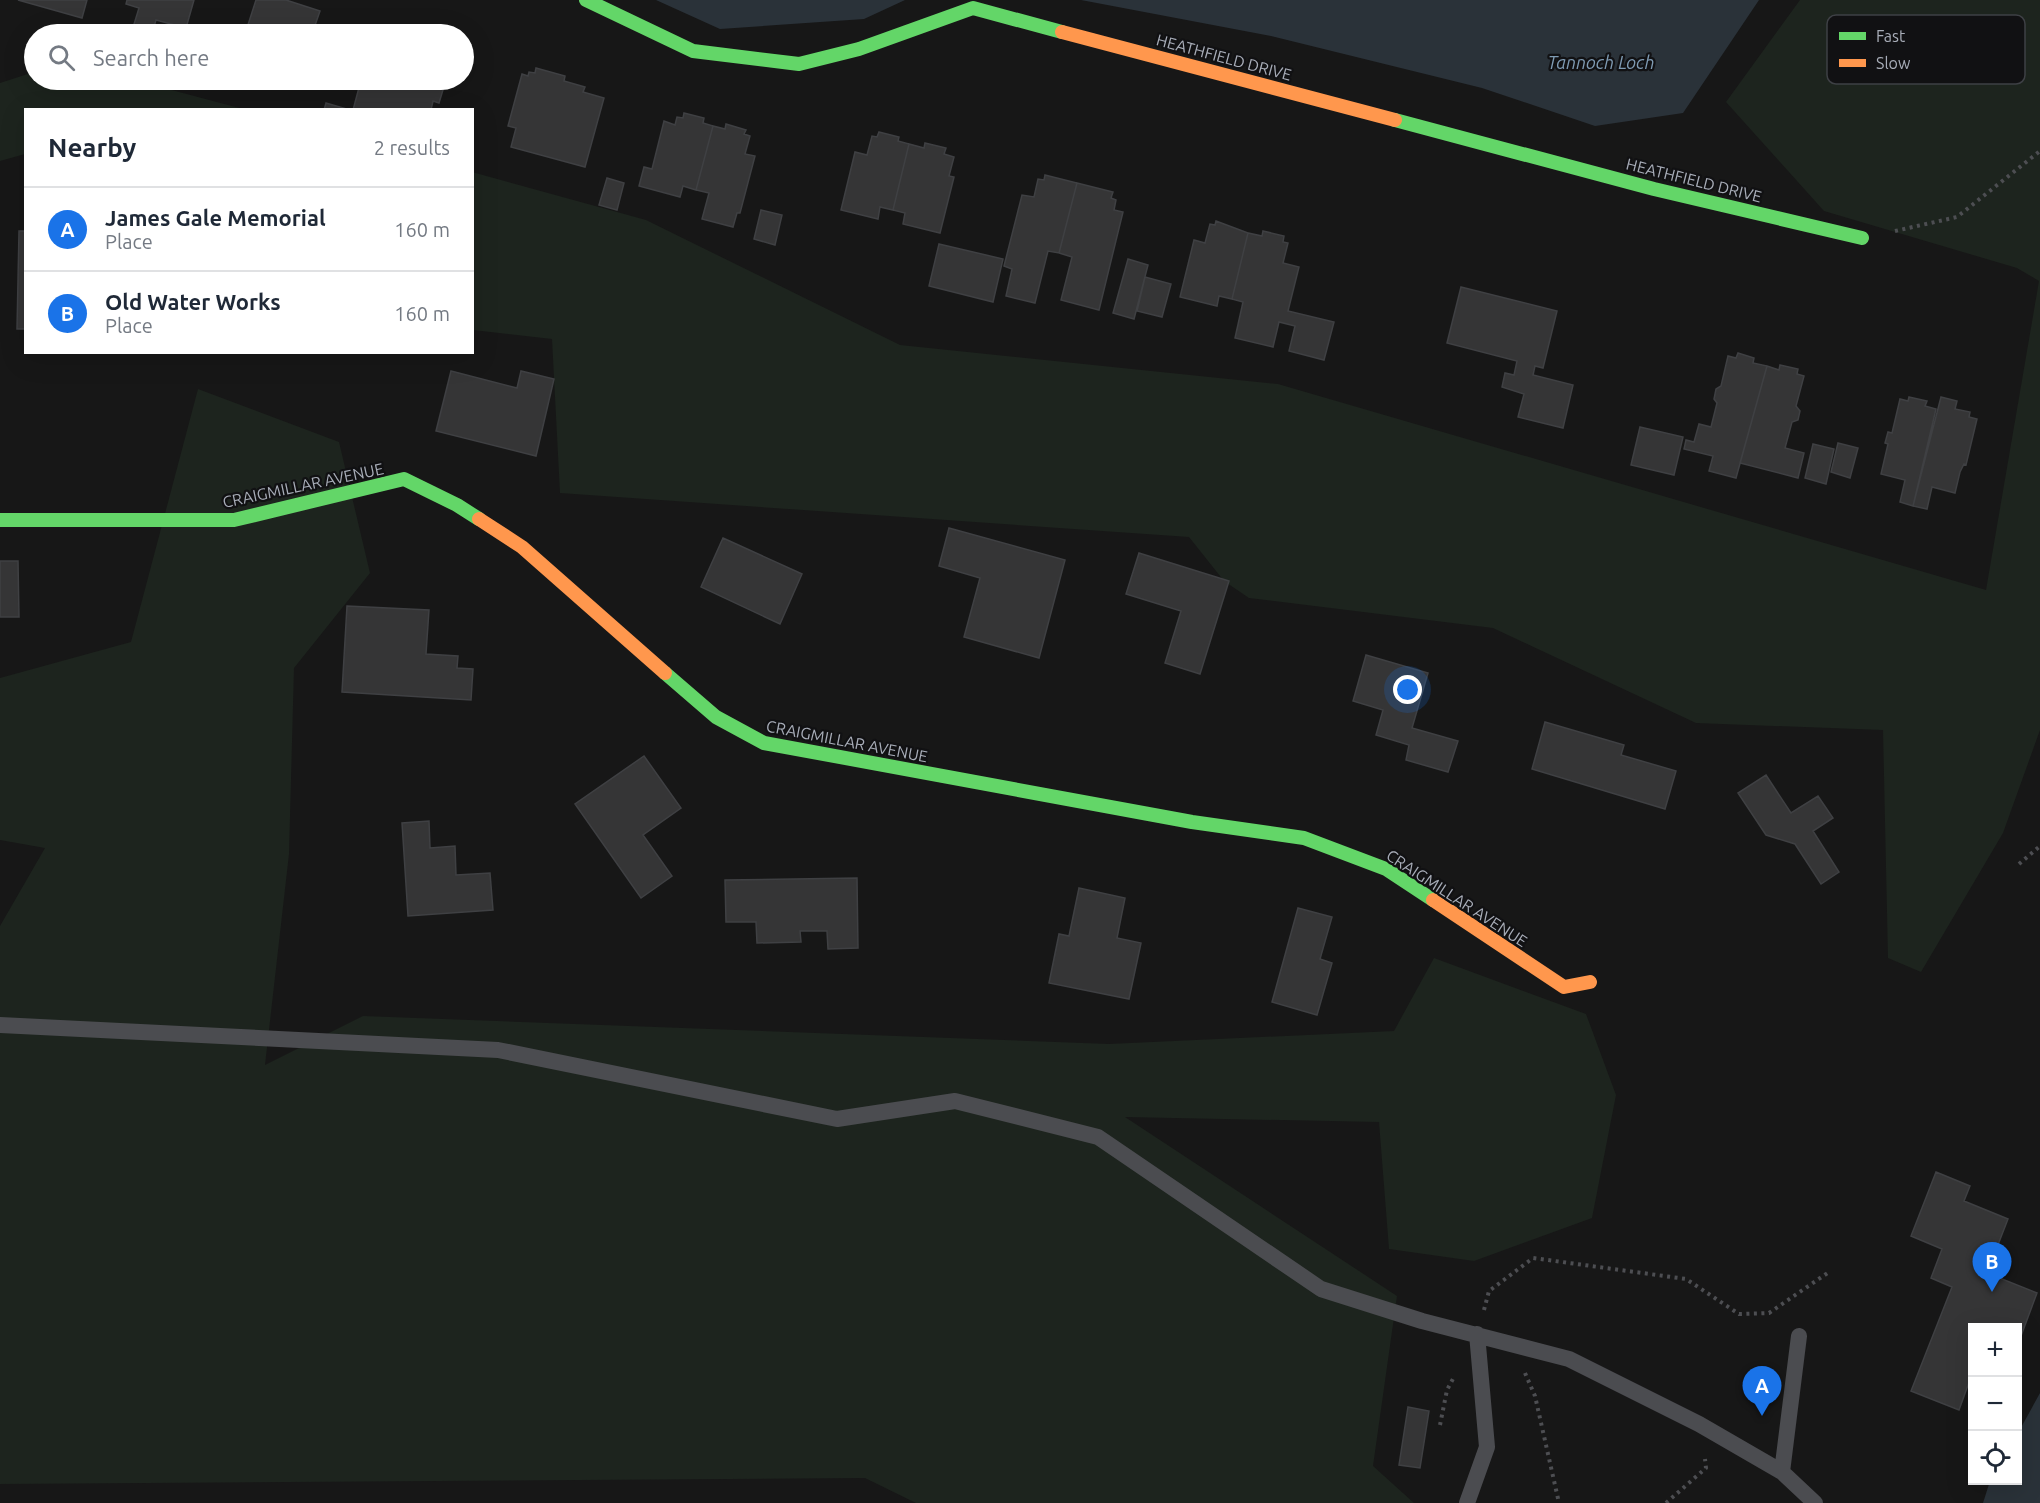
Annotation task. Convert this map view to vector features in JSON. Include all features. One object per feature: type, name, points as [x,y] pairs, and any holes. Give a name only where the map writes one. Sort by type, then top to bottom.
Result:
[{"type":"street","name":"HEATHFIELD DRIVE","points":[[586,0],[693,51],[799,64],[859,49],[973,8],[1654,189],[1862,238]]},
{"type":"street","name":"CRAIGMILLAR AVENUE","points":[[0,520],[234,520],[404,479],[457,505],[522,547],[716,717],[764,743],[1192,822],[1304,838],[1386,869],[1564,987],[1590,982]]},
{"type":"lane","points":[[0,1024],[498,1050],[837,1119],[955,1101],[1098,1137],[1322,1289],[1422,1321],[1569,1359],[1699,1424],[1782,1472],[1815,1503]]},
{"type":"lane","points":[[1467,1503],[1487,1447],[1477,1334]]},
{"type":"lane","points":[[1782,1472],[1799,1336]]},
{"type":"path","points":[[1862,238],[1957,217],[2040,151]]},
{"type":"path","points":[[2019,864],[2040,846]]},
{"type":"path","points":[[1477,1334],[1488,1291],[1533,1258],[1686,1280],[1739,1314],[1769,1313],[1828,1272]]},
{"type":"path","points":[[1513,1344],[1535,1396],[1559,1503]]},
{"type":"path","points":[[1440,1425],[1447,1390],[1457,1371]]},
{"type":"path","points":[[1666,1503],[1706,1467],[1699,1424]]},
{"type":"shaded area","points":[[1800,0],[2040,0],[2040,730],[2003,833],[1921,972],[1888,958],[1883,730],[1696,723],[1493,628],[1249,598],[1224,581],[1189,537],[560,493],[552,339],[474,330],[474,173],[646,220],[900,345],[1278,384],[1986,590],[2039,281],[2017,268],[1824,211],[1726,102]]},
{"type":"shaded area","points":[[24,75],[24,90],[172,90],[239,108],[24,108],[24,154],[0,161],[0,83]]},
{"type":"shaded area","points":[[198,389],[339,442],[370,573],[294,668],[289,854],[265,1065],[363,1016],[1109,1044],[1394,1031],[1434,958],[1586,1014],[1616,1095],[1592,1218],[1474,1261],[1389,1249],[1379,1122],[1125,1117],[1397,1296],[1373,1466],[1414,1503],[916,1503],[865,1478],[0,1484],[0,926],[45,848],[0,840],[0,678],[131,642]]},
{"type":"water","points":[[656,0],[905,0],[864,19],[720,29]]},
{"type":"water","name":"Tannoch Loch","points":[[1081,0],[1759,0],[1683,113],[1595,126],[1482,88],[1271,36]]},
{"type":"water","points":[[2040,1393],[2040,1503],[1983,1503],[1989,1485],[2022,1485],[2022,1426]]},
{"type":"building","points":[[18,0],[87,0],[82,18]]},
{"type":"building","points":[[127,0],[194,0],[187,24],[171,24],[156,20],[155,24],[134,24],[139,8],[126,4]]},
{"type":"building","points":[[256,0],[286,0],[320,11],[315,24],[248,24]]},
{"type":"building","points":[[536,68],[565,76],[564,81],[585,87],[583,92],[604,98],[585,167],[511,147],[516,128],[508,126],[522,74],[528,76],[529,72],[535,73]]},
{"type":"building","points":[[358,90],[443,90],[439,103],[433,101],[431,108],[354,108]]},
{"type":"building","points":[[326,103],[343,108],[325,108]]},
{"type":"building","points":[[684,113],[704,118],[703,123],[713,126],[696,190],[683,186],[680,197],[639,186],[644,167],[652,169],[664,121],[675,125],[677,117],[683,118]]},
{"type":"building","points":[[726,124],[746,130],[744,134],[750,136],[745,154],[755,156],[740,213],[737,213],[733,227],[702,219],[709,193],[696,190],[713,126],[725,129]]},
{"type":"building","points":[[879,132],[899,137],[898,141],[909,144],[893,210],[880,207],[878,219],[841,210],[855,152],[867,155],[872,136],[877,137]]},
{"type":"building","points":[[925,143],[946,148],[944,154],[954,157],[949,176],[954,177],[940,233],[903,224],[905,213],[893,210],[909,144],[924,148]]},
{"type":"building","points":[[1045,175],[1077,183],[1059,253],[1048,251],[1035,303],[1006,296],[1012,269],[1004,266],[1022,195],[1034,197],[1038,179],[1044,180]]},
{"type":"building","points":[[607,178],[624,183],[617,210],[599,205]]},
{"type":"building","points":[[1077,183],[1113,192],[1111,198],[1116,200],[1114,210],[1123,212],[1099,310],[1061,300],[1072,257],[1059,253]]},
{"type":"building","points":[[761,210],[782,215],[775,245],[754,239]]},
{"type":"building","points":[[1216,221],[1248,233],[1232,299],[1219,296],[1217,306],[1180,297],[1194,240],[1205,243],[1210,224],[1215,225]]},
{"type":"building","points":[[19,231],[24,231],[24,329],[17,329]]},
{"type":"building","points":[[1263,231],[1284,236],[1283,242],[1288,243],[1283,263],[1299,267],[1288,311],[1334,322],[1324,360],[1289,351],[1295,326],[1279,322],[1273,347],[1235,338],[1243,302],[1232,299],[1248,233],[1262,236]]},
{"type":"building","points":[[939,244],[1003,259],[993,302],[929,286]]},
{"type":"building","points":[[1128,259],[1148,265],[1134,319],[1113,313]]},
{"type":"building","points":[[1145,277],[1171,284],[1162,317],[1137,311]]},
{"type":"building","points":[[1461,287],[1557,311],[1543,368],[1535,366],[1533,375],[1573,385],[1563,428],[1518,417],[1524,394],[1502,387],[1505,373],[1514,375],[1517,361],[1447,343]]},
{"type":"building","points":[[1738,353],[1754,358],[1753,363],[1767,366],[1736,478],[1709,471],[1713,456],[1684,449],[1686,440],[1694,442],[1699,424],[1711,427],[1717,403],[1714,399],[1716,389],[1721,386],[1728,356],[1736,358]]},
{"type":"building","points":[[1780,365],[1798,369],[1797,374],[1804,376],[1796,406],[1800,411],[1798,420],[1792,422],[1785,448],[1804,453],[1798,478],[1740,463],[1767,366],[1779,370]]},
{"type":"building","points":[[451,371],[517,388],[521,371],[554,379],[536,456],[436,431]]},
{"type":"building","points":[[1909,397],[1927,401],[1925,406],[1936,409],[1913,506],[1900,502],[1905,480],[1881,474],[1888,444],[1885,443],[1888,432],[1892,433],[1900,399],[1908,401]]},
{"type":"building","points":[[1941,397],[1957,401],[1955,409],[1970,412],[1969,417],[1977,419],[1966,465],[1964,464],[1960,472],[1955,493],[1932,487],[1927,509],[1913,506]]},
{"type":"building","points":[[1640,427],[1683,437],[1674,475],[1631,465]]},
{"type":"building","points":[[1838,443],[1858,448],[1850,478],[1831,472]]},
{"type":"building","points":[[1813,444],[1834,449],[1826,484],[1805,478]]},
{"type":"building","points":[[949,528],[1065,560],[1039,658],[964,637],[980,578],[939,566]]},
{"type":"building","points":[[723,538],[802,574],[780,624],[701,587]]},
{"type":"building","points":[[1139,553],[1229,581],[1200,674],[1165,663],[1181,611],[1126,594]]},
{"type":"building","points":[[0,561],[18,561],[19,617],[0,617]]},
{"type":"building","points":[[347,606],[429,610],[426,654],[458,656],[457,668],[473,669],[471,700],[342,692]]},
{"type":"building","points":[[1366,655],[1428,673],[1412,728],[1458,741],[1448,772],[1406,760],[1409,745],[1376,735],[1383,710],[1353,701]]},
{"type":"building","points":[[1545,722],[1624,745],[1621,755],[1676,771],[1665,809],[1532,769]]},
{"type":"building","points":[[644,756],[681,808],[643,835],[672,876],[641,898],[575,804]]},
{"type":"building","points":[[1766,775],[1791,813],[1818,796],[1833,818],[1813,831],[1839,872],[1821,884],[1795,844],[1766,835],[1738,793]]},
{"type":"building","points":[[429,821],[430,848],[455,846],[456,875],[490,873],[493,910],[408,916],[402,823]]},
{"type":"building","points":[[857,878],[858,948],[828,949],[827,931],[800,931],[801,942],[757,943],[756,922],[726,922],[725,880]]},
{"type":"building","points":[[1079,888],[1125,898],[1117,938],[1141,943],[1129,999],[1049,983],[1059,934],[1069,936]]},
{"type":"building","points":[[1298,908],[1332,917],[1320,959],[1332,963],[1317,1015],[1272,1002]]},
{"type":"building","points":[[1936,1172],[1970,1186],[1964,1201],[2008,1219],[1987,1273],[2037,1293],[2022,1333],[2022,1323],[1968,1323],[1968,1385],[1959,1410],[1911,1391],[1952,1287],[1931,1278],[1942,1249],[1911,1236]]},
{"type":"building","points":[[1408,1407],[1429,1411],[1420,1468],[1399,1465]]},
{"type":"traffic: fast","points":[[586,0],[693,51],[799,64],[859,49],[973,8],[1062,32]]},
{"type":"traffic: fast","points":[[1395,120],[1654,189],[1862,238]]},
{"type":"traffic: fast","points":[[0,520],[234,520],[404,479],[457,505],[479,519]]},
{"type":"traffic: fast","points":[[665,673],[716,717],[764,743],[1192,822],[1304,838],[1386,869],[1433,900]]},
{"type":"traffic: slow","points":[[1062,32],[1395,120]]},
{"type":"traffic: slow","points":[[479,519],[522,547],[665,673]]},
{"type":"traffic: slow","points":[[1433,900],[1564,987],[1590,982]]},
{"type":"place","name":"Old Water Works","points":[[1992,1292]]},
{"type":"place","name":"James Gale Memorial","points":[[1762,1416]]}]
